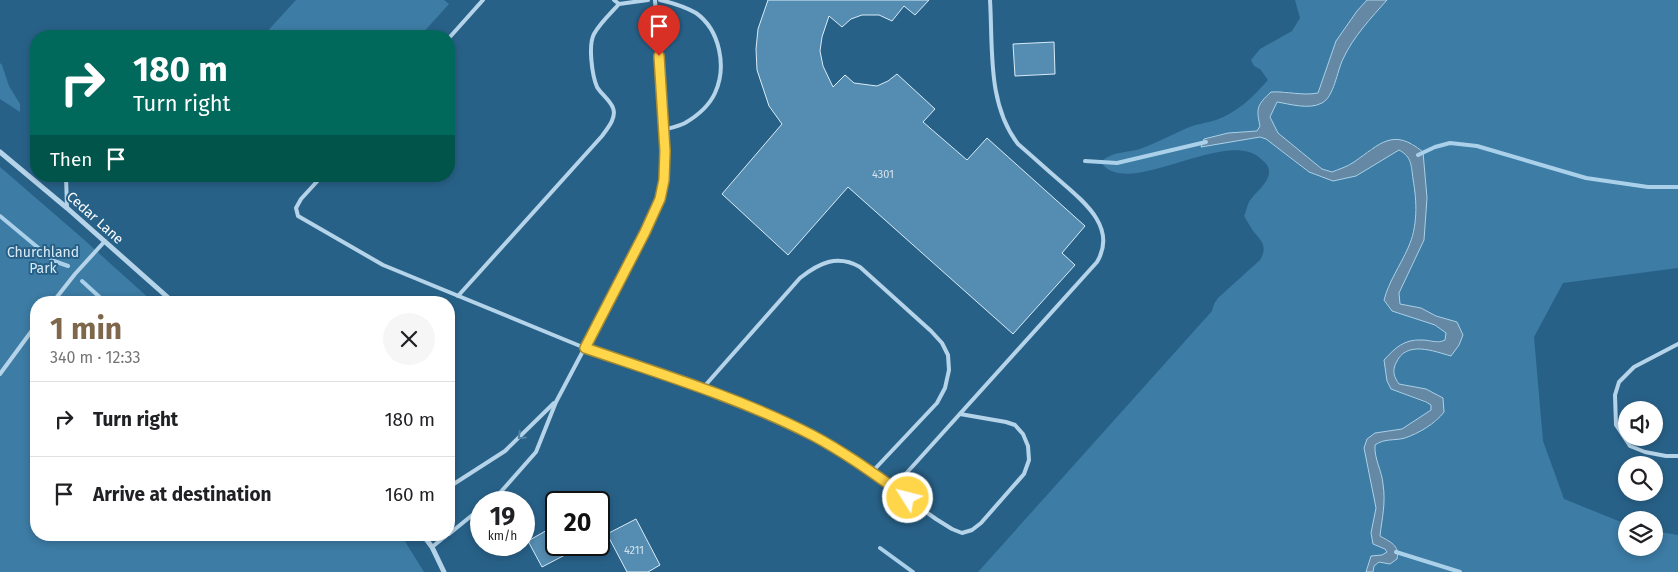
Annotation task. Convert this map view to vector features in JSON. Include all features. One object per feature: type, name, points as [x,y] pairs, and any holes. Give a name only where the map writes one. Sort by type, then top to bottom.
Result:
[{"type":"street","name":"Cedar Lane","points":[[0,152],[30,177]]},
{"type":"street","name":"Cedar Lane","points":[[36,182],[166,296]]},
{"type":"street","points":[[428,541],[444,572]]},
{"type":"lane","points":[[455,31],[483,0]]},
{"type":"lane","points":[[614,0],[619,4]]},
{"type":"lane","points":[[458,296],[610,125],[614,115],[613,109],[598,87],[593,74],[591,58],[594,35],[619,4],[648,0]]},
{"type":"lane","points":[[502,491],[536,452],[556,402],[645,232],[660,199],[664,180],[665,151],[655,0]]},
{"type":"lane","points":[[660,0],[678,4],[697,14],[712,30],[720,51],[721,72],[715,93],[702,111],[684,124],[663,130]]},
{"type":"lane","points":[[893,488],[1097,262],[1102,253],[1104,243],[1100,226],[1091,208],[1018,144],[1008,131],[998,103],[995,86],[990,0]]},
{"type":"lane","points":[[66,182],[67,208]]},
{"type":"lane","points":[[316,182],[301,198],[296,208],[298,216],[383,265],[585,348],[702,389],[787,423],[814,436],[871,472],[952,529],[962,533],[972,530],[981,523],[1024,474],[1030,460],[1028,446],[1023,434],[1015,425],[960,414]]},
{"type":"lane","points":[[58,296],[105,241]]},
{"type":"lane","points":[[702,389],[800,278],[812,268],[840,260],[851,262],[860,267],[931,331],[942,343],[948,355],[949,370],[945,388],[938,403],[871,472]]},
{"type":"lane","points":[[0,374],[30,334]]},
{"type":"lane","points":[[1678,344],[1634,367],[1620,382],[1615,395],[1616,425],[1630,446],[1645,452],[1678,456]]},
{"type":"lane","points":[[455,483],[505,451],[556,402]]},
{"type":"lane","points":[[455,528],[470,517]]},
{"type":"lane","points":[[432,547],[439,541]]},
{"type":"green space","points":[[296,0],[444,0],[449,4],[425,30],[268,30]]},
{"type":"green space","points":[[1295,0],[1367,0],[1336,41],[1318,93],[1307,95],[1283,91],[1257,131],[1227,133],[1232,141],[1260,137],[1266,139],[1308,172],[1333,181],[1399,150],[1407,155],[1411,164],[1416,198],[1415,224],[1409,246],[1387,289],[1392,311],[1435,325],[1446,333],[1445,340],[1442,341],[1415,340],[1405,343],[1396,348],[1384,360],[1391,389],[1431,405],[1431,410],[1402,429],[1375,433],[1364,448],[1376,508],[1371,534],[1373,544],[1386,549],[1387,552],[1382,555],[1371,556],[1366,572],[978,572],[1212,311],[1218,298],[1260,260],[1264,251],[1263,244],[1244,216],[1249,202],[1265,183],[1269,175],[1268,166],[1260,158],[1244,151],[1224,151],[1153,170],[1131,173],[1114,172],[1101,162],[1115,154],[1140,149],[1190,127],[1224,117],[1245,103],[1268,80],[1260,69],[1254,66],[1251,60],[1260,49],[1292,31],[1300,18]]},
{"type":"green space","points":[[1387,0],[1678,0],[1678,268],[1563,283],[1534,337],[1543,441],[1564,499],[1618,521],[1618,556],[1663,556],[1663,532],[1678,535],[1678,572],[1373,572],[1374,566],[1379,562],[1390,564],[1397,559],[1398,554],[1396,547],[1391,542],[1380,536],[1383,483],[1375,453],[1375,445],[1381,441],[1405,438],[1437,421],[1426,389],[1399,384],[1394,374],[1396,363],[1400,356],[1413,349],[1428,350],[1451,356],[1457,322],[1436,316],[1421,308],[1400,304],[1399,293],[1424,240],[1427,198],[1423,152],[1412,143],[1372,148],[1352,164],[1332,172],[1322,169],[1278,133],[1270,117],[1277,102],[1311,106],[1326,100],[1330,95],[1343,59],[1363,28]]},
{"type":"green space","points":[[0,63],[9,86],[20,104],[20,112],[0,99]]},
{"type":"green space","name":"Churchland Park","points":[[0,167],[146,296],[30,296],[30,541],[405,541],[424,572],[0,572]]},
{"type":"shaded area","points":[[1367,0],[1387,0],[1352,43],[1343,59],[1330,95],[1326,100],[1311,106],[1277,102],[1270,117],[1278,133],[1322,169],[1332,172],[1346,167],[1379,144],[1395,139],[1403,140],[1423,152],[1427,198],[1424,240],[1399,293],[1400,304],[1421,308],[1436,316],[1457,322],[1463,335],[1451,356],[1428,350],[1413,349],[1400,356],[1396,363],[1394,374],[1399,384],[1426,389],[1443,398],[1444,412],[1416,434],[1405,438],[1382,441],[1375,445],[1384,491],[1380,536],[1396,547],[1398,554],[1397,559],[1390,564],[1379,562],[1374,566],[1373,572],[1366,572],[1371,556],[1382,555],[1387,552],[1385,549],[1373,544],[1371,533],[1376,508],[1364,448],[1367,439],[1375,433],[1402,429],[1431,410],[1431,405],[1426,402],[1391,389],[1387,381],[1384,360],[1396,348],[1405,343],[1416,340],[1442,341],[1445,340],[1446,333],[1435,325],[1392,311],[1384,300],[1414,231],[1416,205],[1409,159],[1399,150],[1356,176],[1333,181],[1309,172],[1266,139],[1260,137],[1201,147],[1204,139],[1228,133],[1257,131],[1260,126],[1258,111],[1260,104],[1271,92],[1318,93],[1336,41]]},
{"type":"building","points":[[768,0],[929,0],[915,15],[904,6],[892,21],[879,15],[862,15],[851,19],[842,27],[829,16],[822,37],[820,51],[823,66],[833,87],[845,75],[854,83],[877,86],[897,74],[935,109],[923,122],[967,160],[987,138],[1085,226],[1062,253],[1075,265],[1013,334],[848,187],[788,255],[722,194],[782,124],[769,106],[757,70],[756,49],[758,29]]},
{"type":"building","points":[[1054,42],[1055,74],[1015,76],[1013,44]]},
{"type":"building","points":[[636,519],[660,565],[648,572],[627,572],[610,540],[610,532]]},
{"type":"building","points":[[545,531],[545,556],[563,556],[542,567],[535,554],[535,537]]},
{"type":"waterway","points":[[1085,161],[1117,163],[1206,142]]},
{"type":"waterway","points":[[1418,155],[1435,147],[1450,143],[1477,146],[1586,178],[1648,187],[1678,187]]},
{"type":"waterway","points":[[0,216],[54,261],[68,266]]},
{"type":"waterway","points":[[82,281],[98,296]]},
{"type":"waterway","points":[[880,548],[913,572]]},
{"type":"waterway","points":[[1396,552],[1460,572]]},
{"type":"route","points":[[659,56],[665,151],[664,180],[660,199],[585,348],[674,378],[787,423],[837,450],[908,498]]}]
